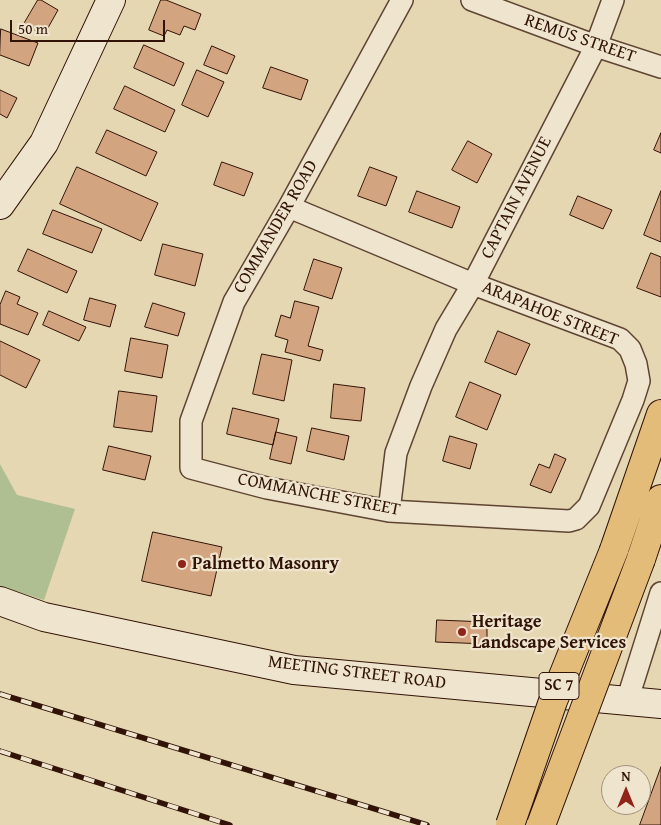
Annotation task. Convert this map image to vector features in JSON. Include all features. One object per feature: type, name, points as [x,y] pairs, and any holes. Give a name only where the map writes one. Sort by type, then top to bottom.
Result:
[{"type":"main road","name":"SC 7","points":[[510,825],[553,700],[614,550],[661,414]]},
{"type":"main road","name":"SC 7","points":[[541,825],[641,558],[661,499]]},
{"type":"street","points":[[0,205],[44,143],[111,0]]},
{"type":"street","name":"COMMANDER ROAD","points":[[192,468],[192,421],[234,302],[289,207],[402,0]]},
{"type":"street","name":"REMUS STREET","points":[[472,0],[596,46],[661,67]]},
{"type":"street","name":"CAPTAIN AVENUE","points":[[389,511],[396,453],[421,386],[446,329],[473,284],[596,46],[613,0]]},
{"type":"street","name":"ARAPAHOE STREET","points":[[289,207],[473,284],[620,339],[630,349],[636,364],[639,381],[634,400],[589,506],[576,518],[568,521]]},
{"type":"street","name":"COMMANCHE STREET","points":[[192,468],[266,488],[389,511],[568,521]]},
{"type":"street","points":[[627,701],[661,593]]},
{"type":"street","name":"MEETING STREET ROAD","points":[[0,601],[44,618],[294,670],[661,704]]},
{"type":"green space","points":[[0,464],[17,495],[75,509],[44,600],[0,586]]},
{"type":"building","points":[[38,0],[58,10],[44,35],[24,24]]},
{"type":"building","points":[[161,0],[166,0],[201,14],[195,30],[184,26],[180,35],[167,30],[164,36],[149,30]]},
{"type":"building","points":[[1,29],[38,43],[29,66],[0,55]]},
{"type":"building","points":[[144,45],[184,63],[174,86],[134,68]]},
{"type":"building","points":[[212,46],[235,56],[227,74],[204,65]]},
{"type":"building","points":[[271,67],[308,80],[301,100],[263,88]]},
{"type":"building","points":[[197,70],[224,82],[208,117],[182,105]]},
{"type":"building","points":[[125,86],[175,110],[165,132],[114,109]]},
{"type":"building","points":[[0,90],[17,98],[7,118],[0,114]]},
{"type":"building","points":[[107,130],[157,152],[146,176],[96,153]]},
{"type":"building","points":[[661,133],[661,153],[654,150]]},
{"type":"building","points":[[468,141],[492,154],[477,183],[452,170]]},
{"type":"building","points":[[222,162],[253,173],[244,196],[214,185]]},
{"type":"building","points":[[77,167],[158,203],[141,241],[60,204]]},
{"type":"building","points":[[370,167],[397,177],[386,206],[358,196]]},
{"type":"building","points":[[417,191],[460,207],[452,228],[409,212]]},
{"type":"building","points":[[661,191],[661,242],[644,235]]},
{"type":"building","points":[[578,196],[612,210],[603,229],[570,215]]},
{"type":"building","points":[[53,210],[102,229],[92,253],[43,234]]},
{"type":"building","points":[[163,244],[203,254],[195,286],[155,275]]},
{"type":"building","points":[[28,249],[77,271],[67,293],[18,271]]},
{"type":"building","points":[[651,253],[661,257],[661,297],[637,288]]},
{"type":"building","points":[[314,259],[342,268],[332,299],[304,290]]},
{"type":"building","points":[[6,291],[20,297],[17,304],[38,313],[28,335],[0,324],[0,305]]},
{"type":"building","points":[[90,298],[116,305],[110,327],[84,320]]},
{"type":"building","points":[[295,301],[319,307],[308,346],[323,350],[320,361],[285,352],[288,340],[275,336],[281,315],[290,318]]},
{"type":"building","points":[[153,303],[185,313],[178,336],[145,327]]},
{"type":"building","points":[[49,311],[86,327],[79,341],[43,325]]},
{"type":"building","points":[[498,331],[530,344],[516,375],[485,362]]},
{"type":"building","points":[[131,338],[168,345],[162,378],[125,371]]},
{"type":"building","points":[[0,341],[40,360],[26,388],[0,375]]},
{"type":"building","points":[[262,354],[292,360],[284,401],[253,394]]},
{"type":"building","points":[[470,382],[501,395],[487,430],[456,417]]},
{"type":"building","points":[[334,384],[365,388],[361,421],[331,418]]},
{"type":"building","points":[[119,391],[157,396],[152,432],[114,427]]},
{"type":"building","points":[[233,408],[279,419],[273,445],[227,434]]},
{"type":"building","points":[[312,428],[349,436],[344,460],[307,451]]},
{"type":"building","points":[[276,432],[297,437],[291,464],[270,459]]},
{"type":"building","points":[[450,436],[477,444],[470,469],[443,461]]},
{"type":"building","points":[[109,446],[151,456],[145,480],[103,470]]},
{"type":"building","points":[[555,454],[566,459],[551,493],[530,485],[539,464],[549,468]]},
{"type":"building","name":"Palmetto Masonry","points":[[153,532],[222,547],[211,596],[142,581]]},
{"type":"building","name":"Heritage Landscape Services","points":[[437,620],[487,622],[487,644],[436,642]]},
{"type":"building","points":[[661,767],[661,825],[640,825],[644,815],[651,815],[651,795]]},
{"type":"railway","points":[[0,694],[427,825]]},
{"type":"railway","points":[[0,751],[230,825]]},
{"type":"place","name":"Palmetto Masonry","points":[[182,564]]},
{"type":"place","name":"Heritage Landscape Services","points":[[462,632]]}]
